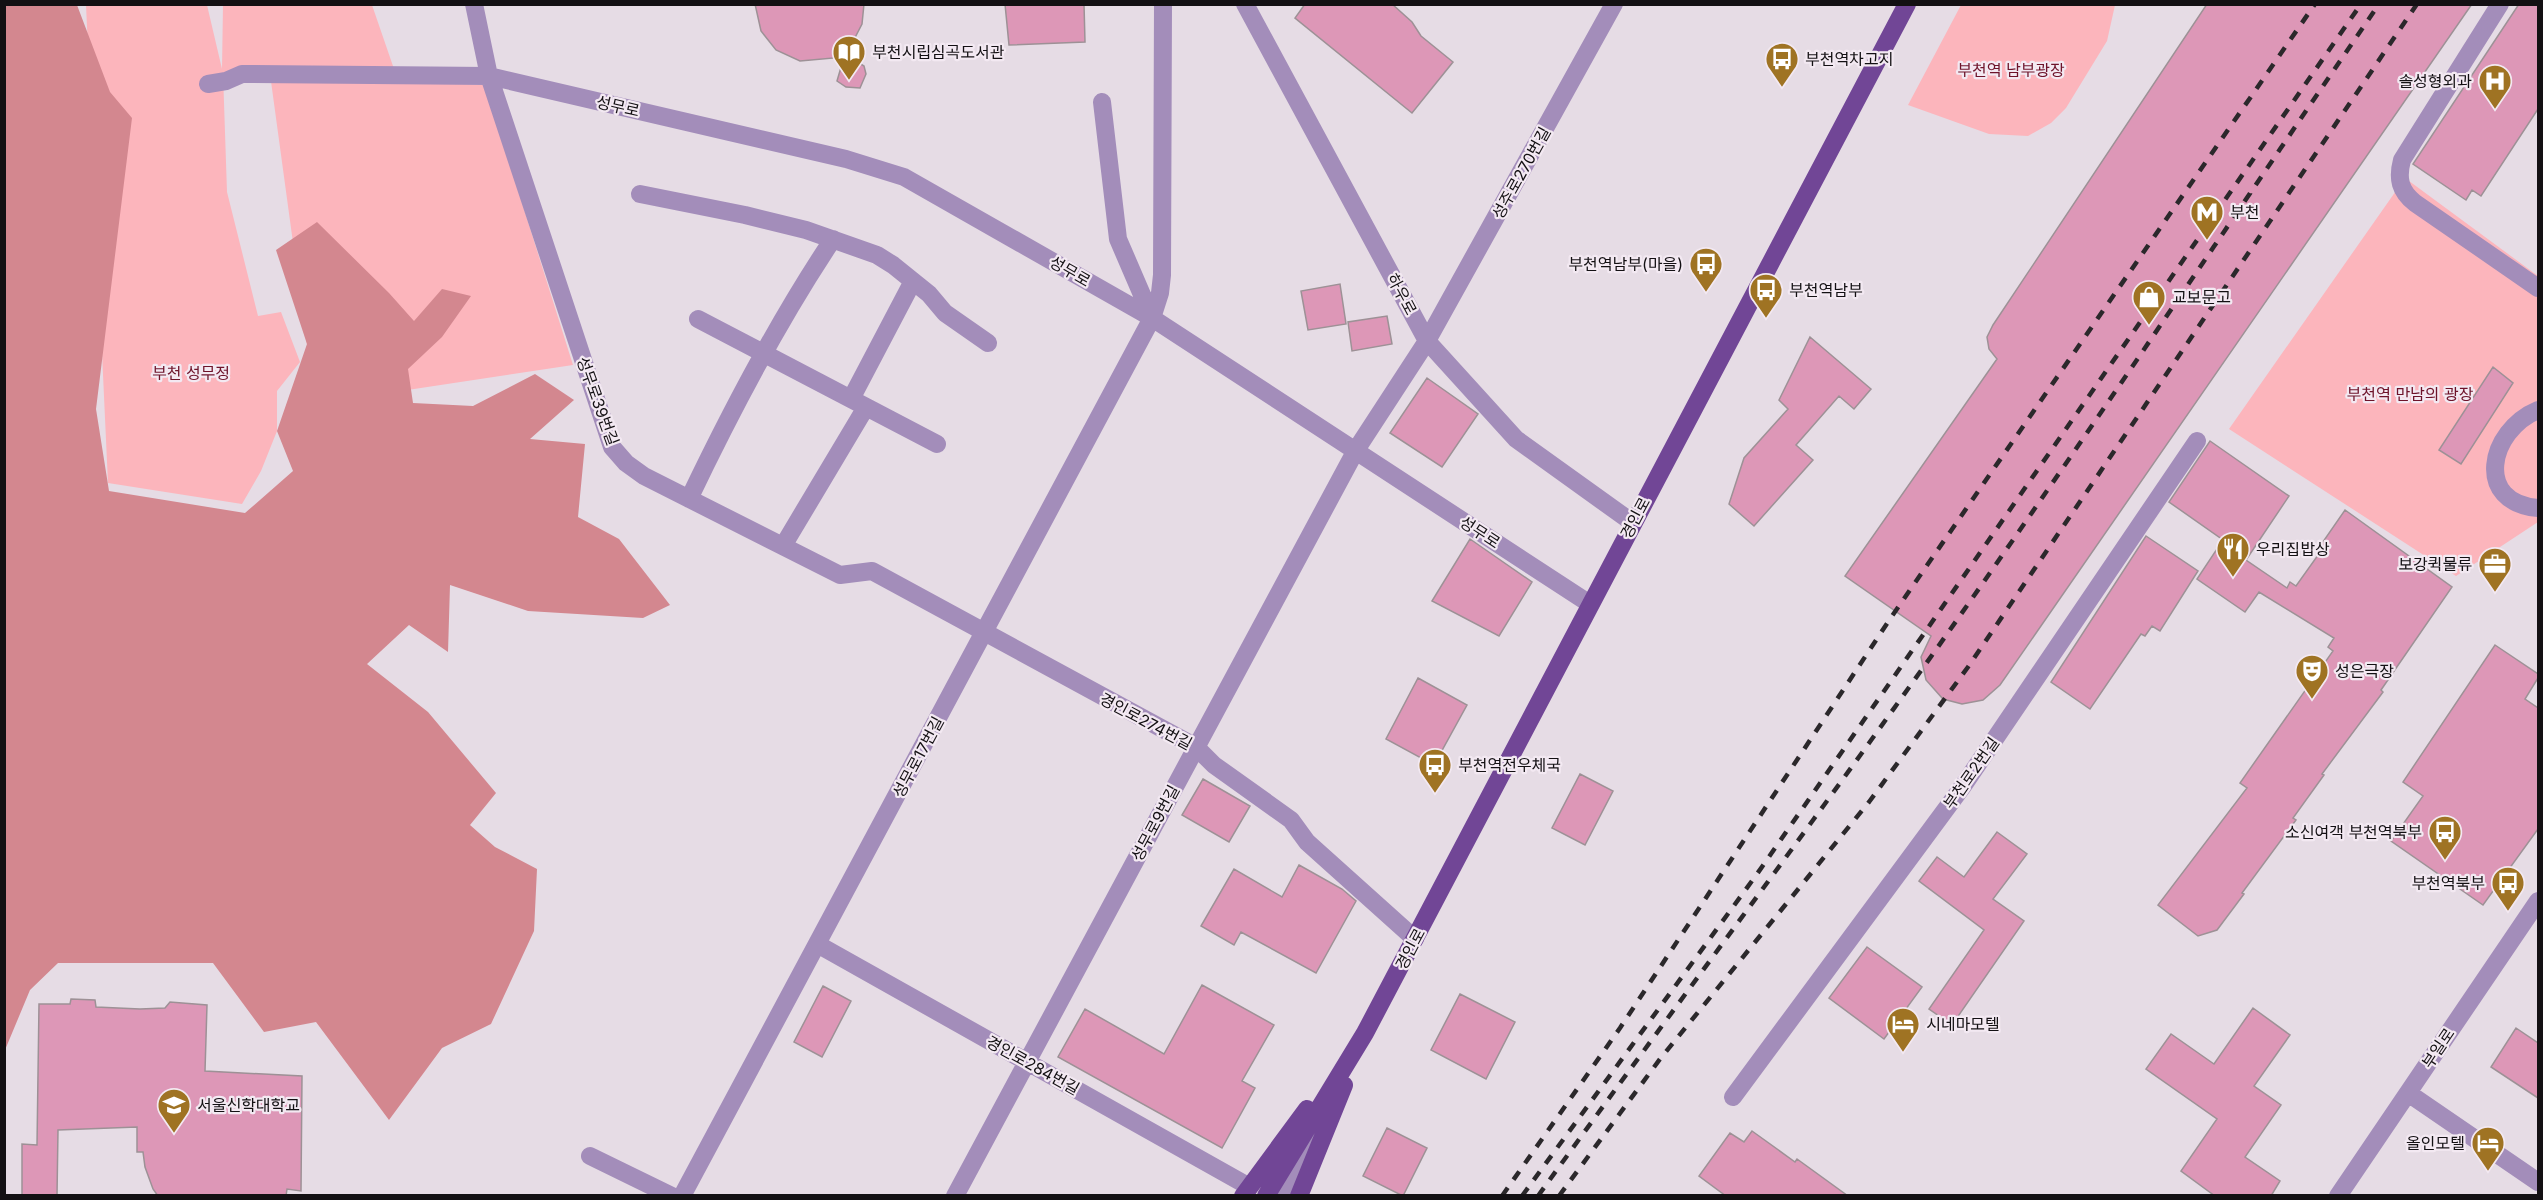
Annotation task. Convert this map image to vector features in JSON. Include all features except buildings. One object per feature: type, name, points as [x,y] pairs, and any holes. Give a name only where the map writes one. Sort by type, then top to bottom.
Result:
[{"type":"main road","name":"경인로","points":[[1266,1196],[1365,1033],[1907,4]]},
{"type":"main road","name":"경인로","points":[[1246,1191],[1365,1033]]},
{"type":"main road","name":"경인로","points":[[1299,1196],[1365,1033]]},
{"type":"street","name":"성무로39번길","points":[[474,4],[489,76],[612,447],[626,463],[644,476],[840,575],[872,571]]},
{"type":"street","name":"성무로17번길","points":[[682,1196],[1152,318],[1160,294],[1162,275],[1163,4]]},
{"type":"street","name":"하우로","points":[[1245,4],[1427,341],[1516,439],[1633,523]]},
{"type":"street","name":"성주로270번길","points":[[1356,450],[1427,341],[1614,4]]},
{"type":"street","points":[[2500,4],[2402,160],[2399,180],[2406,195],[2538,288]]},
{"type":"street","name":"성무로","points":[[208,84],[226,81],[242,74],[489,76],[846,159],[904,177],[1152,318],[1590,604]]},
{"type":"street","points":[[1102,102],[1118,239],[1152,318]]},
{"type":"street","points":[[640,194],[746,215],[833,239],[886,260],[929,294],[945,313],[988,344]]},
{"type":"street","points":[[689,499],[729,417],[794,298],[833,239]]},
{"type":"street","points":[[783,546],[859,403],[913,281]]},
{"type":"street","points":[[698,319],[937,444]]},
{"type":"street","points":[[2538,410],[2523,417],[2511,427],[2499,445],[2495,467],[2499,484],[2506,497],[2526,507],[2538,508]]},
{"type":"street","name":"부천로2번길","points":[[1733,1097],[1963,786],[2197,441]]},
{"type":"street","name":"성무로9번길","points":[[955,1196],[1356,450]]},
{"type":"street","name":"경인로274번길","points":[[872,571],[1196,747],[1214,765],[1291,820],[1307,842],[1415,939]]},
{"type":"street","name":"부일로","points":[[2338,1196],[2538,900]]},
{"type":"street","name":"경인로284번길","points":[[817,944],[1027,1061],[1246,1191]]},
{"type":"street","points":[[1284,1196],[1365,1033]]},
{"type":"street","points":[[2408,1093],[2538,1182]]},
{"type":"street","points":[[590,1156],[672,1196]]},
{"type":"green space","name":"부천 성무정","points":[[86,5],[207,5],[222,69],[223,5],[372,5],[394,69],[223,73],[227,192],[258,316],[281,312],[300,362],[277,391],[277,431],[261,471],[242,504],[108,483]]},
{"type":"green space","name":"부천역 남부광장","points":[[1961,5],[2115,5],[2107,41],[2066,108],[2051,123],[2028,136],[1989,134],[1908,105]]},
{"type":"green space","points":[[270,74],[485,85],[573,365],[315,404]]},
{"type":"green space","name":"부천역 만남의 광장","points":[[2405,178],[2538,276],[2538,522],[2456,576],[2229,429]]},
{"type":"shaded area","points":[[5,4],[77,5],[110,92],[132,118],[96,409],[109,491],[245,513],[293,471],[277,431],[307,344],[276,250],[317,222],[414,321],[442,289],[471,296],[442,337],[408,369],[413,403],[473,406],[535,374],[574,400],[530,439],[585,444],[578,517],[619,539],[670,605],[643,618],[528,611],[450,585],[448,652],[409,625],[367,664],[428,712],[496,793],[470,825],[495,847],[537,869],[534,931],[491,1024],[442,1048],[389,1120],[316,1022],[264,1032],[213,963],[58,963],[30,990],[5,1050]]},
{"type":"railway","points":[[1502,1196],[1620,1028],[1892,616],[2315,4]]},
{"type":"railway","points":[[1522,1196],[1757,874],[2361,4]]},
{"type":"railway","points":[[1538,1196],[1935,651],[2103,410],[2379,4]]},
{"type":"railway","points":[[1559,1196],[1660,1059],[1869,802],[1968,667],[2417,4]]},
{"type":"place","name":"부천시립심곡도서관","points":[[849,81]]},
{"type":"place","name":"부천역차고지","points":[[1782,88]]},
{"type":"place","name":"솔성형외과","points":[[2495,110]]},
{"type":"place","name":"부천","points":[[2207,241]]},
{"type":"place","name":"부천역남부(마을)","points":[[1706,293]]},
{"type":"place","name":"부천역남부","points":[[1766,319]]},
{"type":"place","name":"교보문고","points":[[2149,326]]},
{"type":"place","name":"우리집밥상","points":[[2233,578]]},
{"type":"place","name":"보강퀵물류","points":[[2495,593]]},
{"type":"place","name":"성은극장","points":[[2312,700]]},
{"type":"place","name":"부천역전우체국","points":[[1435,794]]},
{"type":"place","name":"소신여객 부천역북부","points":[[2445,861]]},
{"type":"place","name":"부천역북부","points":[[2508,912]]},
{"type":"place","name":"시네마모텔","points":[[1903,1053]]},
{"type":"place","name":"서울신학대학교","points":[[174,1134]]},
{"type":"place","name":"올인모텔","points":[[2488,1172]]}]
